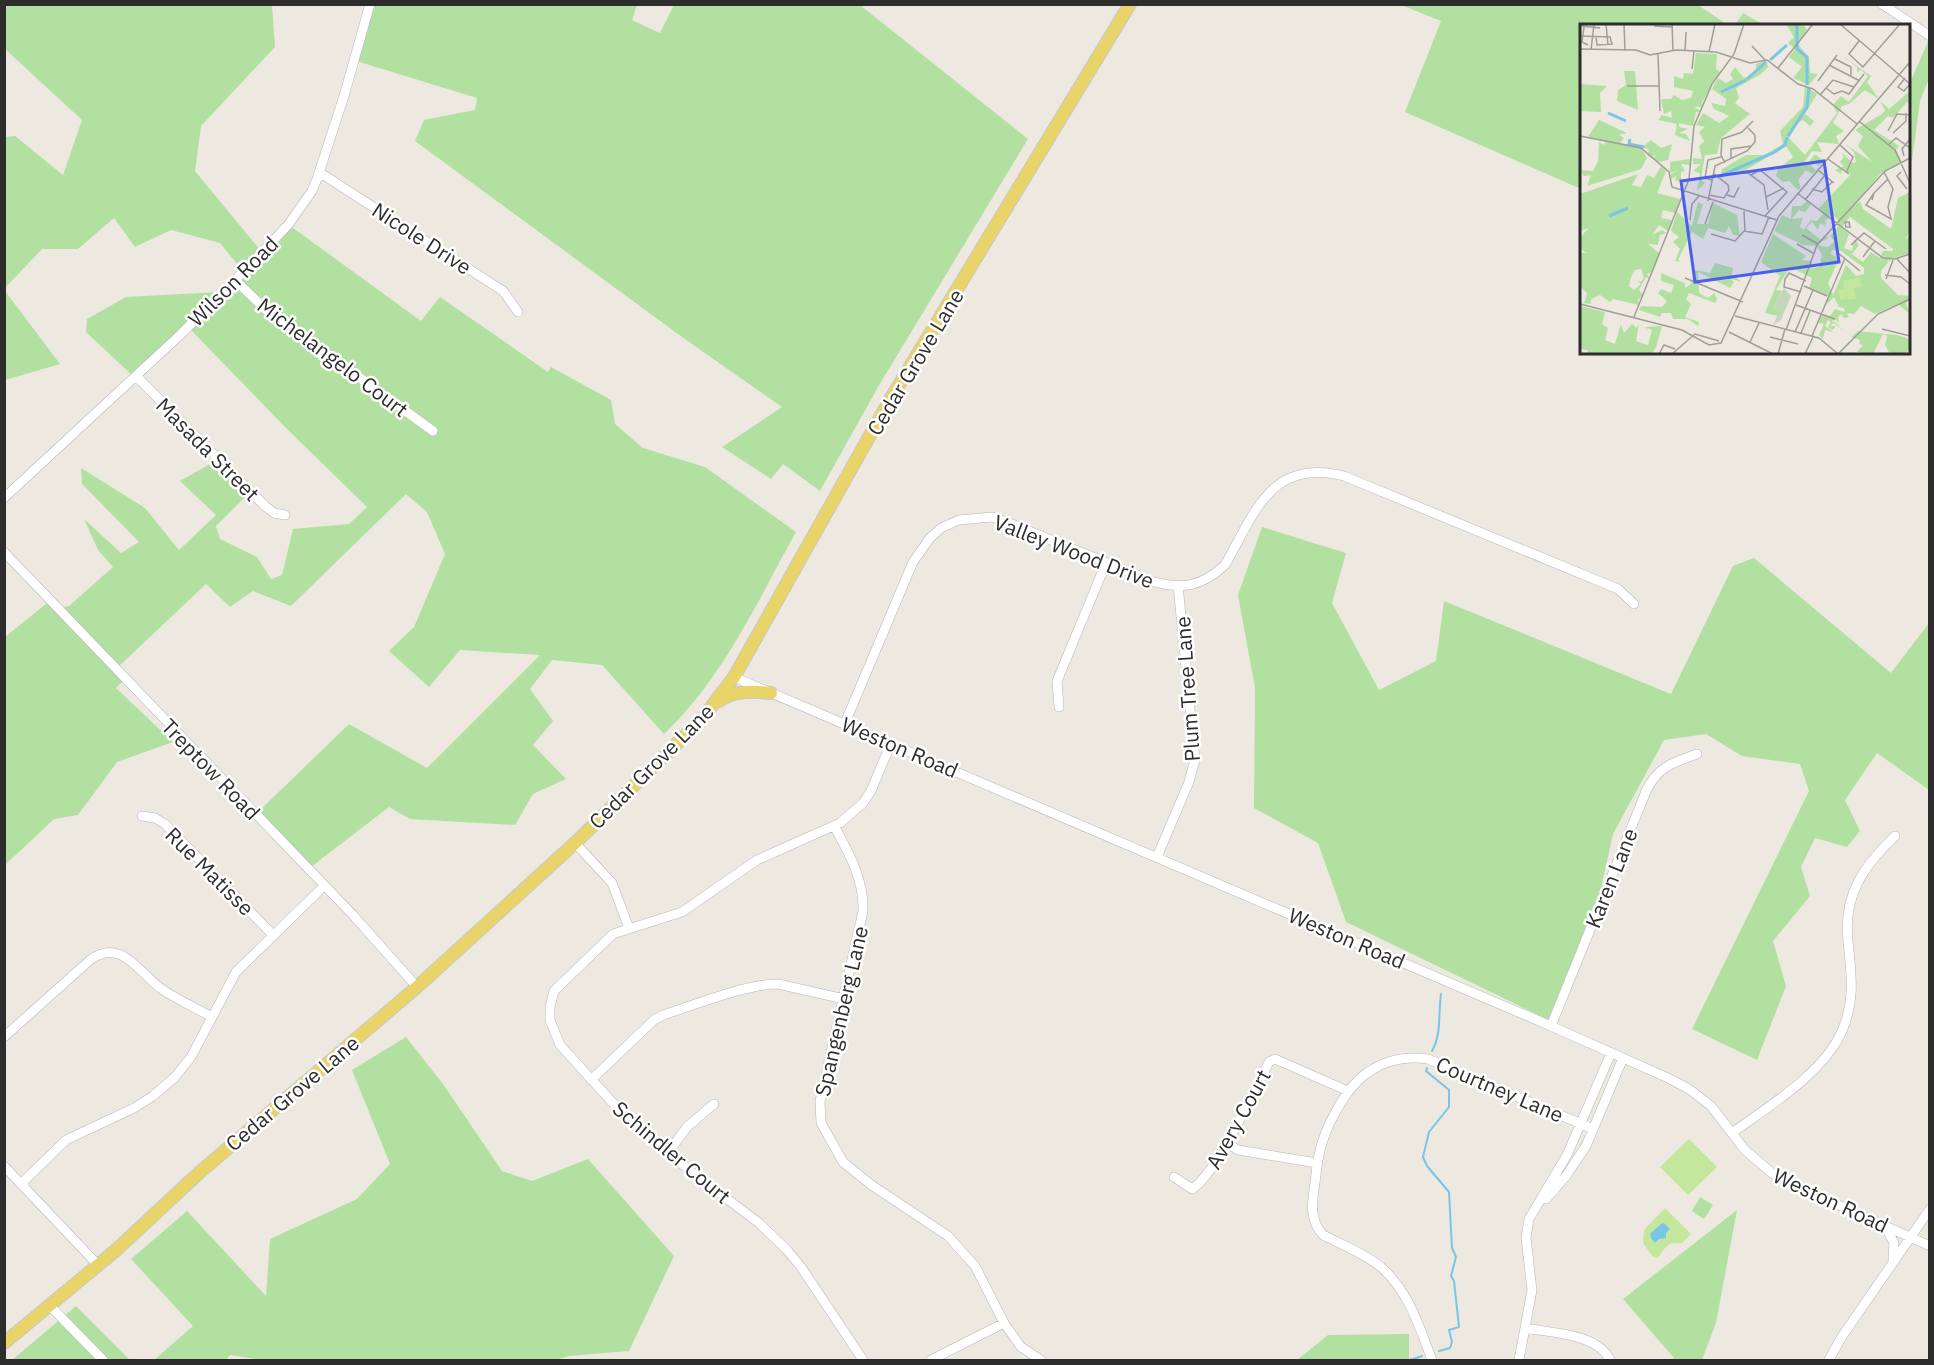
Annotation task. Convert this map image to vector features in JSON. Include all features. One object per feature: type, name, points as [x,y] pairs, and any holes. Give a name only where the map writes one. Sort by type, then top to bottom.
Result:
[{"type":"main road","name":"Cedar Grove Lane","points":[[4,1343],[50,1306],[200,1172],[417,987],[575,843],[702,719],[734,677],[891,398],[1130,4]]},
{"type":"main road","points":[[713,705],[725,697],[738,693],[752,691],[771,693]]},
{"type":"street","name":"Wilson Road","points":[[4,498],[136,376],[288,225],[312,191],[344,96],[370,4]]},
{"type":"street","points":[[1882,4],[1929,36]]},
{"type":"street","name":"Nicole Drive","points":[[319,172],[503,291],[518,312]]},
{"type":"street","name":"Michelangelo Court","points":[[235,280],[264,308],[433,431]]},
{"type":"street","name":"Masada Street","points":[[136,376],[265,506],[274,513],[285,515]]},
{"type":"street","name":"Valley Wood Drive","points":[[845,723],[913,562],[930,538],[941,528],[959,520],[992,517],[1151,581],[1168,586],[1195,585],[1225,565],[1265,496],[1277,484],[1291,476],[1327,471],[1618,589],[1634,604]]},
{"type":"street","name":"Treptow Road","points":[[4,552],[324,886],[417,987]]},
{"type":"street","points":[[1059,708],[1057,681],[1106,563]]},
{"type":"street","name":"Plum Tree Lane","points":[[1157,857],[1189,782],[1195,760],[1178,585]]},
{"type":"street","name":"Weston Road","points":[[734,677],[1668,1078],[1689,1089],[1711,1106],[1754,1160],[1773,1174],[1929,1246]]},
{"type":"street","name":"Schindler Court","points":[[862,1360],[801,1267],[787,1251],[759,1223],[633,1125],[560,1045],[550,1020],[550,1007],[554,991],[613,934],[682,912],[757,860],[840,823],[863,803],[891,743]]},
{"type":"street","name":"Karen Lane","points":[[1551,1026],[1647,789],[1654,777],[1667,765],[1697,754]]},
{"type":"street","name":"Rue Matisse","points":[[142,816],[155,818],[165,824],[273,934]]},
{"type":"street","name":"Spangenberg Lane","points":[[834,826],[858,874],[863,902],[861,925],[820,1101],[821,1123],[843,1162],[870,1184],[948,1236],[975,1266],[1004,1323],[1021,1347],[1041,1360]]},
{"type":"street","points":[[1732,1133],[1817,1068],[1838,1040],[1852,996],[1853,977],[1848,925],[1852,897],[1867,865],[1895,836]]},
{"type":"street","points":[[575,843],[612,883],[629,928]]},
{"type":"street","points":[[22,1184],[66,1140],[134,1108],[153,1096],[175,1077],[191,1057],[236,972],[324,886]]},
{"type":"street","points":[[4,1037],[90,960],[110,952],[124,956],[153,983],[212,1017]]},
{"type":"street","points":[[591,1080],[654,1020],[663,1015],[752,987],[769,984],[844,999]]},
{"type":"street","points":[[1519,1360],[1532,1290],[1526,1238],[1529,1219],[1568,1155],[1611,1053]]},
{"type":"street","name":"Courtney Lane","points":[[1432,1360],[1412,1306],[1395,1282],[1380,1266],[1323,1235],[1317,1229],[1312,1207],[1319,1154],[1330,1124],[1348,1091],[1368,1072],[1379,1066],[1404,1058],[1428,1059],[1593,1129]]},
{"type":"street","points":[[1529,1219],[1577,1162],[1623,1058]]},
{"type":"street","name":"Avery Court","points":[[1174,1177],[1192,1189],[1201,1184],[1227,1143],[1269,1062],[1275,1059],[1348,1091]]},
{"type":"street","points":[[668,1153],[687,1127],[714,1104]]},
{"type":"street","points":[[1227,1143],[1239,1150],[1299,1158],[1317,1163]]},
{"type":"street","points":[[4,1166],[97,1264]]},
{"type":"street","points":[[1829,1360],[1841,1338],[1929,1209]]},
{"type":"street","points":[[1884,1224],[1894,1243],[1892,1264]]},
{"type":"street","points":[[50,1306],[103,1360]]},
{"type":"street","points":[[931,1360],[1004,1323]]},
{"type":"street","points":[[1525,1328],[1592,1342],[1610,1360]]},
{"type":"green space","points":[[5,5],[272,5],[275,47],[201,126],[195,171],[261,251],[289,225],[421,321],[440,297],[548,372],[551,367],[611,400],[615,424],[643,448],[705,467],[796,532],[738,638],[704,689],[664,734],[602,665],[552,660],[530,689],[553,721],[533,745],[566,779],[533,794],[515,825],[410,819],[389,807],[307,870],[255,815],[349,724],[427,768],[540,655],[460,650],[429,687],[389,651],[414,627],[445,554],[427,512],[406,494],[291,606],[253,591],[230,607],[206,584],[116,669],[124,680],[116,688],[173,742],[117,762],[78,815],[54,819],[5,865],[5,637],[51,600],[60,608],[69,606],[113,567],[98,550],[84,519],[121,553],[139,542],[82,484],[81,468],[145,508],[179,550],[216,515],[180,481],[217,460],[249,493],[216,526],[220,539],[257,557],[271,579],[282,575],[293,529],[349,524],[367,507],[186,325],[134,377],[86,332],[87,319],[126,297],[220,292],[242,270],[220,243],[171,230],[135,247],[114,218],[78,249],[42,249],[5,288],[5,137],[15,136],[63,175],[82,120],[5,49]]},
{"type":"green space","points":[[370,5],[637,5],[632,20],[660,33],[674,5],[860,5],[1028,139],[878,387],[820,491],[783,464],[771,479],[722,447],[782,407],[682,337],[415,141],[424,120],[475,110],[477,98],[353,60]]},
{"type":"green space","points":[[1401,5],[1698,5],[1726,24],[1580,24],[1580,189],[1405,112],[1441,21]]},
{"type":"green space","points":[[1743,13],[1762,24],[1736,24]]},
{"type":"green space","points":[[1929,39],[1929,79],[1920,101],[1912,161],[1910,160],[1910,83]]},
{"type":"green space","points":[[5,291],[60,364],[5,380]]},
{"type":"green space","points":[[1262,527],[1346,553],[1332,603],[1379,690],[1436,661],[1444,601],[1671,694],[1733,566],[1754,558],[1891,673],[1929,623],[1929,790],[1877,753],[1845,800],[1860,831],[1847,847],[1815,838],[1801,867],[1810,896],[1773,941],[1786,986],[1757,1060],[1692,1029],[1809,791],[1800,764],[1742,756],[1706,734],[1664,740],[1613,834],[1601,888],[1549,1020],[1346,922],[1318,843],[1254,808],[1255,688],[1238,595]]},
{"type":"green space","points":[[406,1037],[443,1084],[502,1171],[532,1181],[588,1159],[674,1256],[629,1351],[569,1356],[556,1360],[262,1360],[230,1355],[226,1360],[154,1360],[193,1326],[131,1259],[187,1211],[266,1296],[270,1239],[357,1199],[390,1164],[352,1070]]},
{"type":"green space","points":[[1689,1139],[1717,1167],[1688,1195],[1660,1167]]},
{"type":"green space","points":[[1700,1197],[1713,1205],[1704,1219],[1692,1211]]},
{"type":"green space","points":[[1665,1208],[1691,1234],[1682,1243],[1671,1243],[1658,1258],[1653,1257],[1643,1243],[1644,1230]]},
{"type":"green space","points":[[1737,1210],[1716,1323],[1702,1360],[1673,1360],[1674,1358],[1623,1299]]},
{"type":"green space","points":[[76,1306],[130,1360],[12,1360]]},
{"type":"green space","points":[[1409,1334],[1409,1360],[1297,1360],[1328,1335]]},
{"type":"water","points":[[1664,1223],[1670,1229],[1666,1233],[1666,1238],[1659,1239],[1655,1243],[1650,1234]]},
{"type":"waterway","points":[[1432,1051],[1438,1030],[1441,994]]},
{"type":"waterway","points":[[1427,1068],[1426,1071],[1449,1090],[1449,1107],[1429,1132],[1423,1157],[1427,1166],[1449,1192],[1452,1248],[1456,1257],[1451,1276],[1454,1281],[1459,1327],[1449,1330],[1452,1342],[1450,1348],[1439,1351]]},
{"type":"waterway","points":[[1410,1360],[1422,1356]]}]
